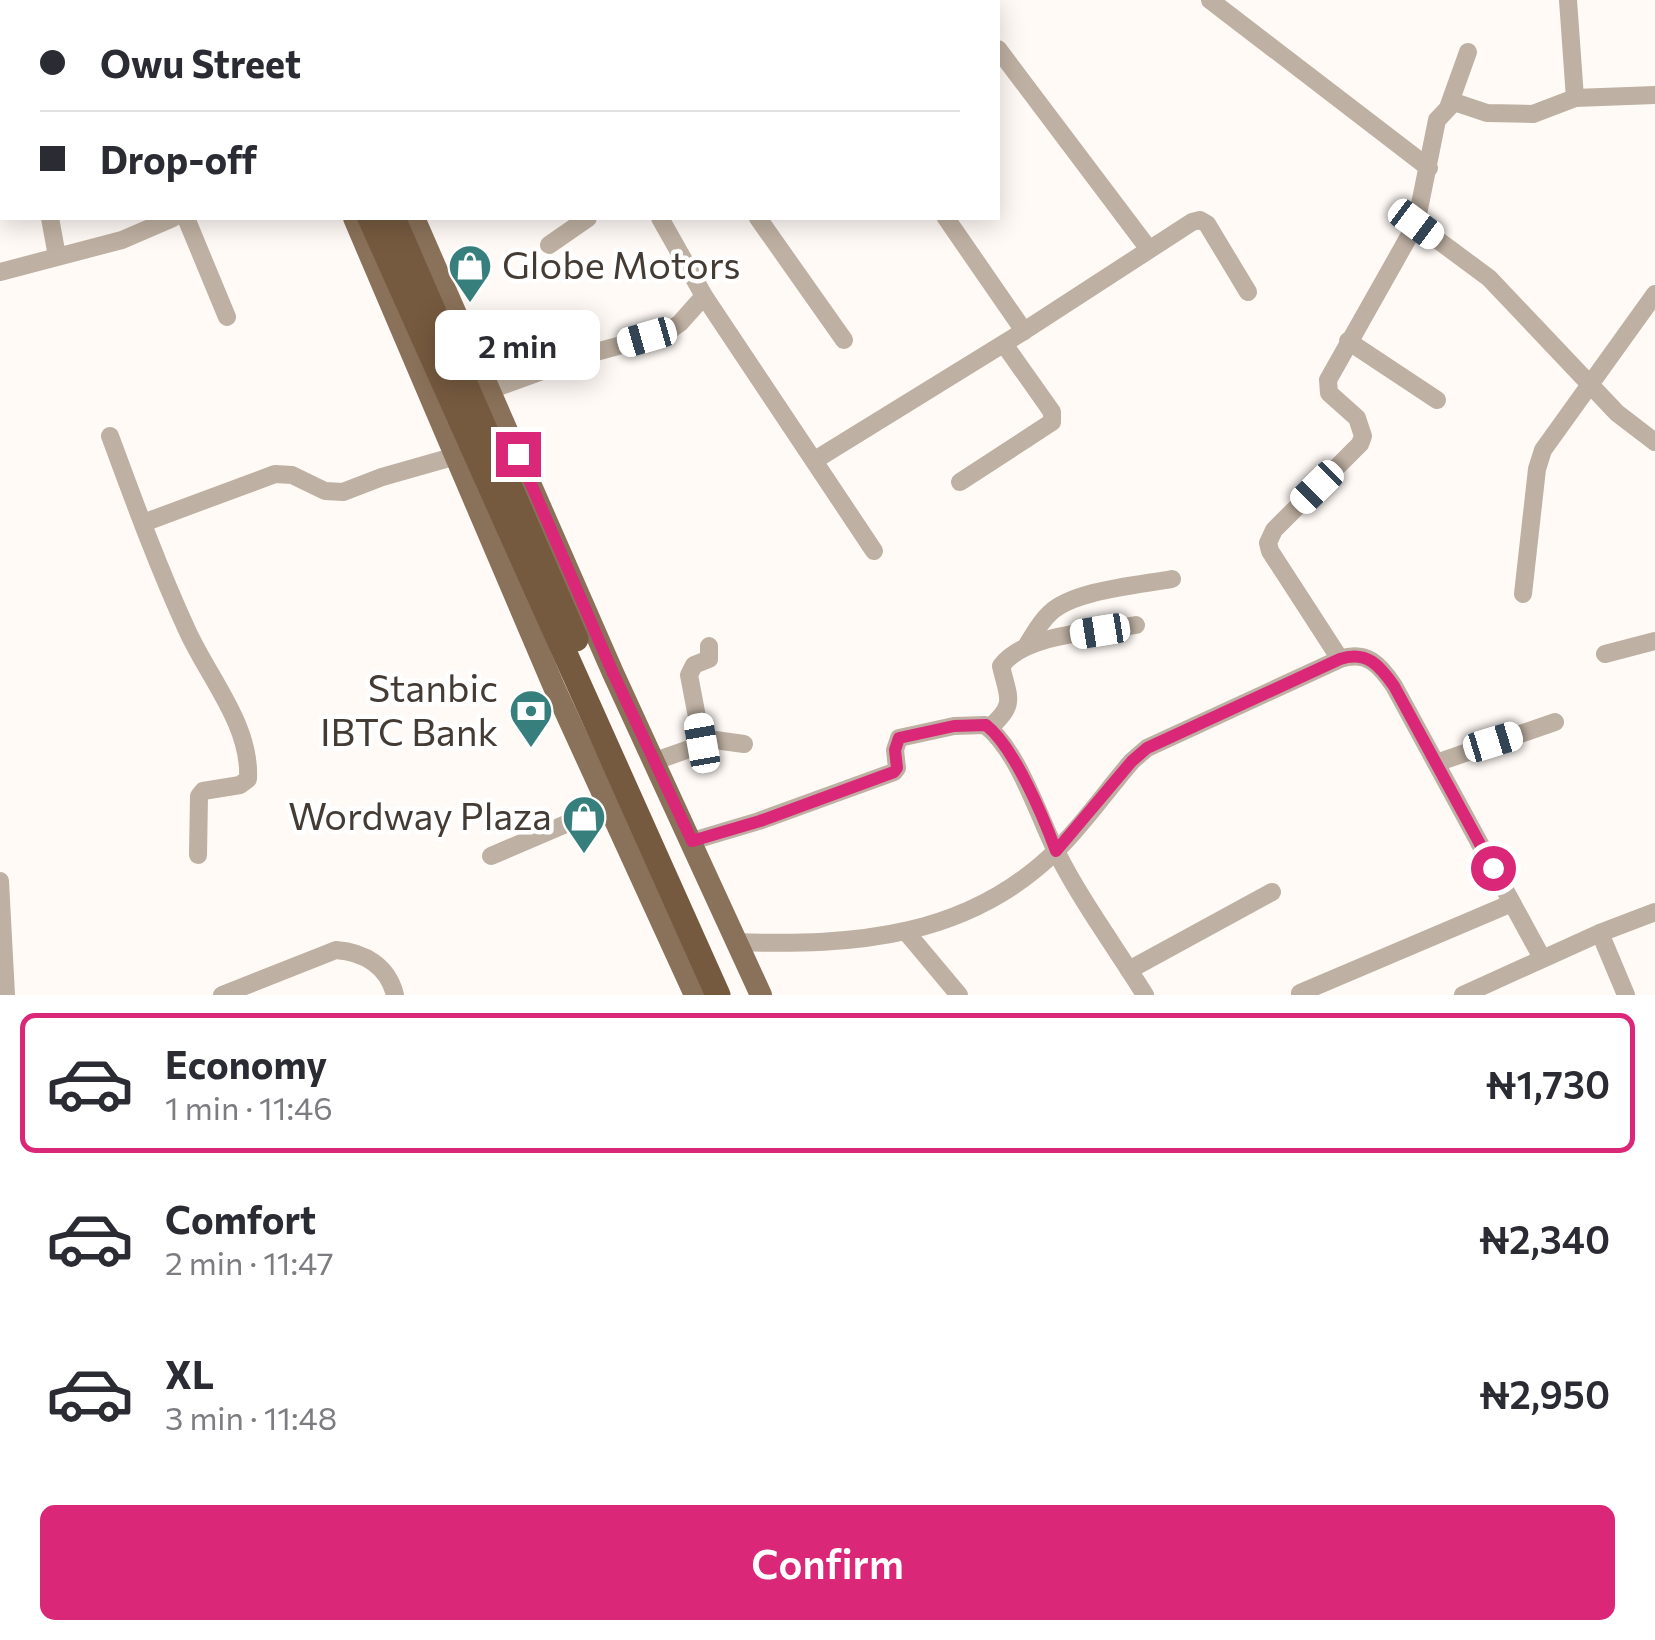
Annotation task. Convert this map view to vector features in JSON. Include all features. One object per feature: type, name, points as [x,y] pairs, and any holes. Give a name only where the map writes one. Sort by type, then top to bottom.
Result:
[{"type":"highway","points":[[371,220],[635,766],[718,995]]},
{"type":"highway","points":[[394,220],[736,995]]},
{"type":"main road","points":[[355,220],[608,806],[695,995]]},
{"type":"main road","points":[[415,220],[613,673],[635,766],[692,841],[761,995]]},
{"type":"street","points":[[1210,0],[1430,168]]},
{"type":"street","points":[[1568,0],[1576,98]]},
{"type":"street","points":[[1000,52],[1148,248]]},
{"type":"street","points":[[1340,659],[1268,543],[1274,530],[1364,436],[1361,423],[1333,398],[1327,386],[1331,371],[1416,224],[1437,120],[1448,105],[1468,52]]},
{"type":"street","points":[[1448,105],[1462,102],[1488,112],[1533,114],[1576,98],[1655,95]]},
{"type":"street","points":[[50,220],[57,256]]},
{"type":"street","points":[[0,272],[122,240],[168,220]]},
{"type":"street","points":[[187,220],[226,317]]},
{"type":"street","points":[[549,246],[585,220]]},
{"type":"street","points":[[661,220],[704,296],[874,551]]},
{"type":"street","points":[[759,220],[844,340]]},
{"type":"street","points":[[947,220],[1024,331]]},
{"type":"street","points":[[815,460],[1004,344],[1148,248],[1200,220],[1207,224],[1248,292]]},
{"type":"street","points":[[1416,224],[1489,278],[1617,413],[1655,442]]},
{"type":"street","points":[[1524,594],[1542,450],[1655,295]]},
{"type":"street","points":[[490,390],[666,333],[704,296]]},
{"type":"street","points":[[1348,342],[1437,400]]},
{"type":"street","points":[[960,482],[1052,422],[1052,412],[1004,344]]},
{"type":"street","points":[[110,436],[187,632],[240,732],[246,752],[248,779],[240,785],[203,790],[199,796],[198,855]]},
{"type":"street","points":[[142,523],[275,474],[292,475],[325,491],[344,492],[456,456]]},
{"type":"street","points":[[692,841],[760,821],[894,772],[899,738],[954,726],[990,727],[1010,704],[1001,666],[1027,646],[1043,620],[1062,604],[1172,579]]},
{"type":"street","points":[[1027,646],[1136,625]]},
{"type":"street","points":[[1605,654],[1655,641]]},
{"type":"street","points":[[702,743],[689,675],[694,665],[709,660],[709,646]]},
{"type":"street","points":[[736,942],[867,940],[907,933],[1001,892],[1056,851],[1147,748],[1340,659],[1364,656],[1382,669],[1542,958]]},
{"type":"street","points":[[1436,763],[1555,722]]},
{"type":"street","points":[[990,727],[1041,812],[1056,851],[1145,995]]},
{"type":"street","points":[[635,766],[715,740],[744,744]]},
{"type":"street","points":[[491,856],[608,806]]},
{"type":"street","points":[[0,882],[6,995]]},
{"type":"street","points":[[1130,970],[1272,892]]},
{"type":"street","points":[[1300,993],[1512,903]]},
{"type":"street","points":[[1463,995],[1655,912]]},
{"type":"street","points":[[907,933],[959,995]]},
{"type":"street","points":[[1600,933],[1626,995]]},
{"type":"street","points":[[222,995],[336,950],[352,951],[384,970],[395,995]]},
{"type":"place","name":"Globe Motors","points":[[470,304]]},
{"type":"place","name":"Stanbic IBTC Bank","points":[[531,749]]},
{"type":"place","name":"Wordway Plaza","points":[[584,855]]},
{"type":"route","points":[[518,454],[613,673],[692,841],[760,821],[894,772],[899,738],[954,726],[986,725],[1041,812],[1056,851],[1147,748],[1356,655],[1373,661],[1394,686],[1493,868]]}]
